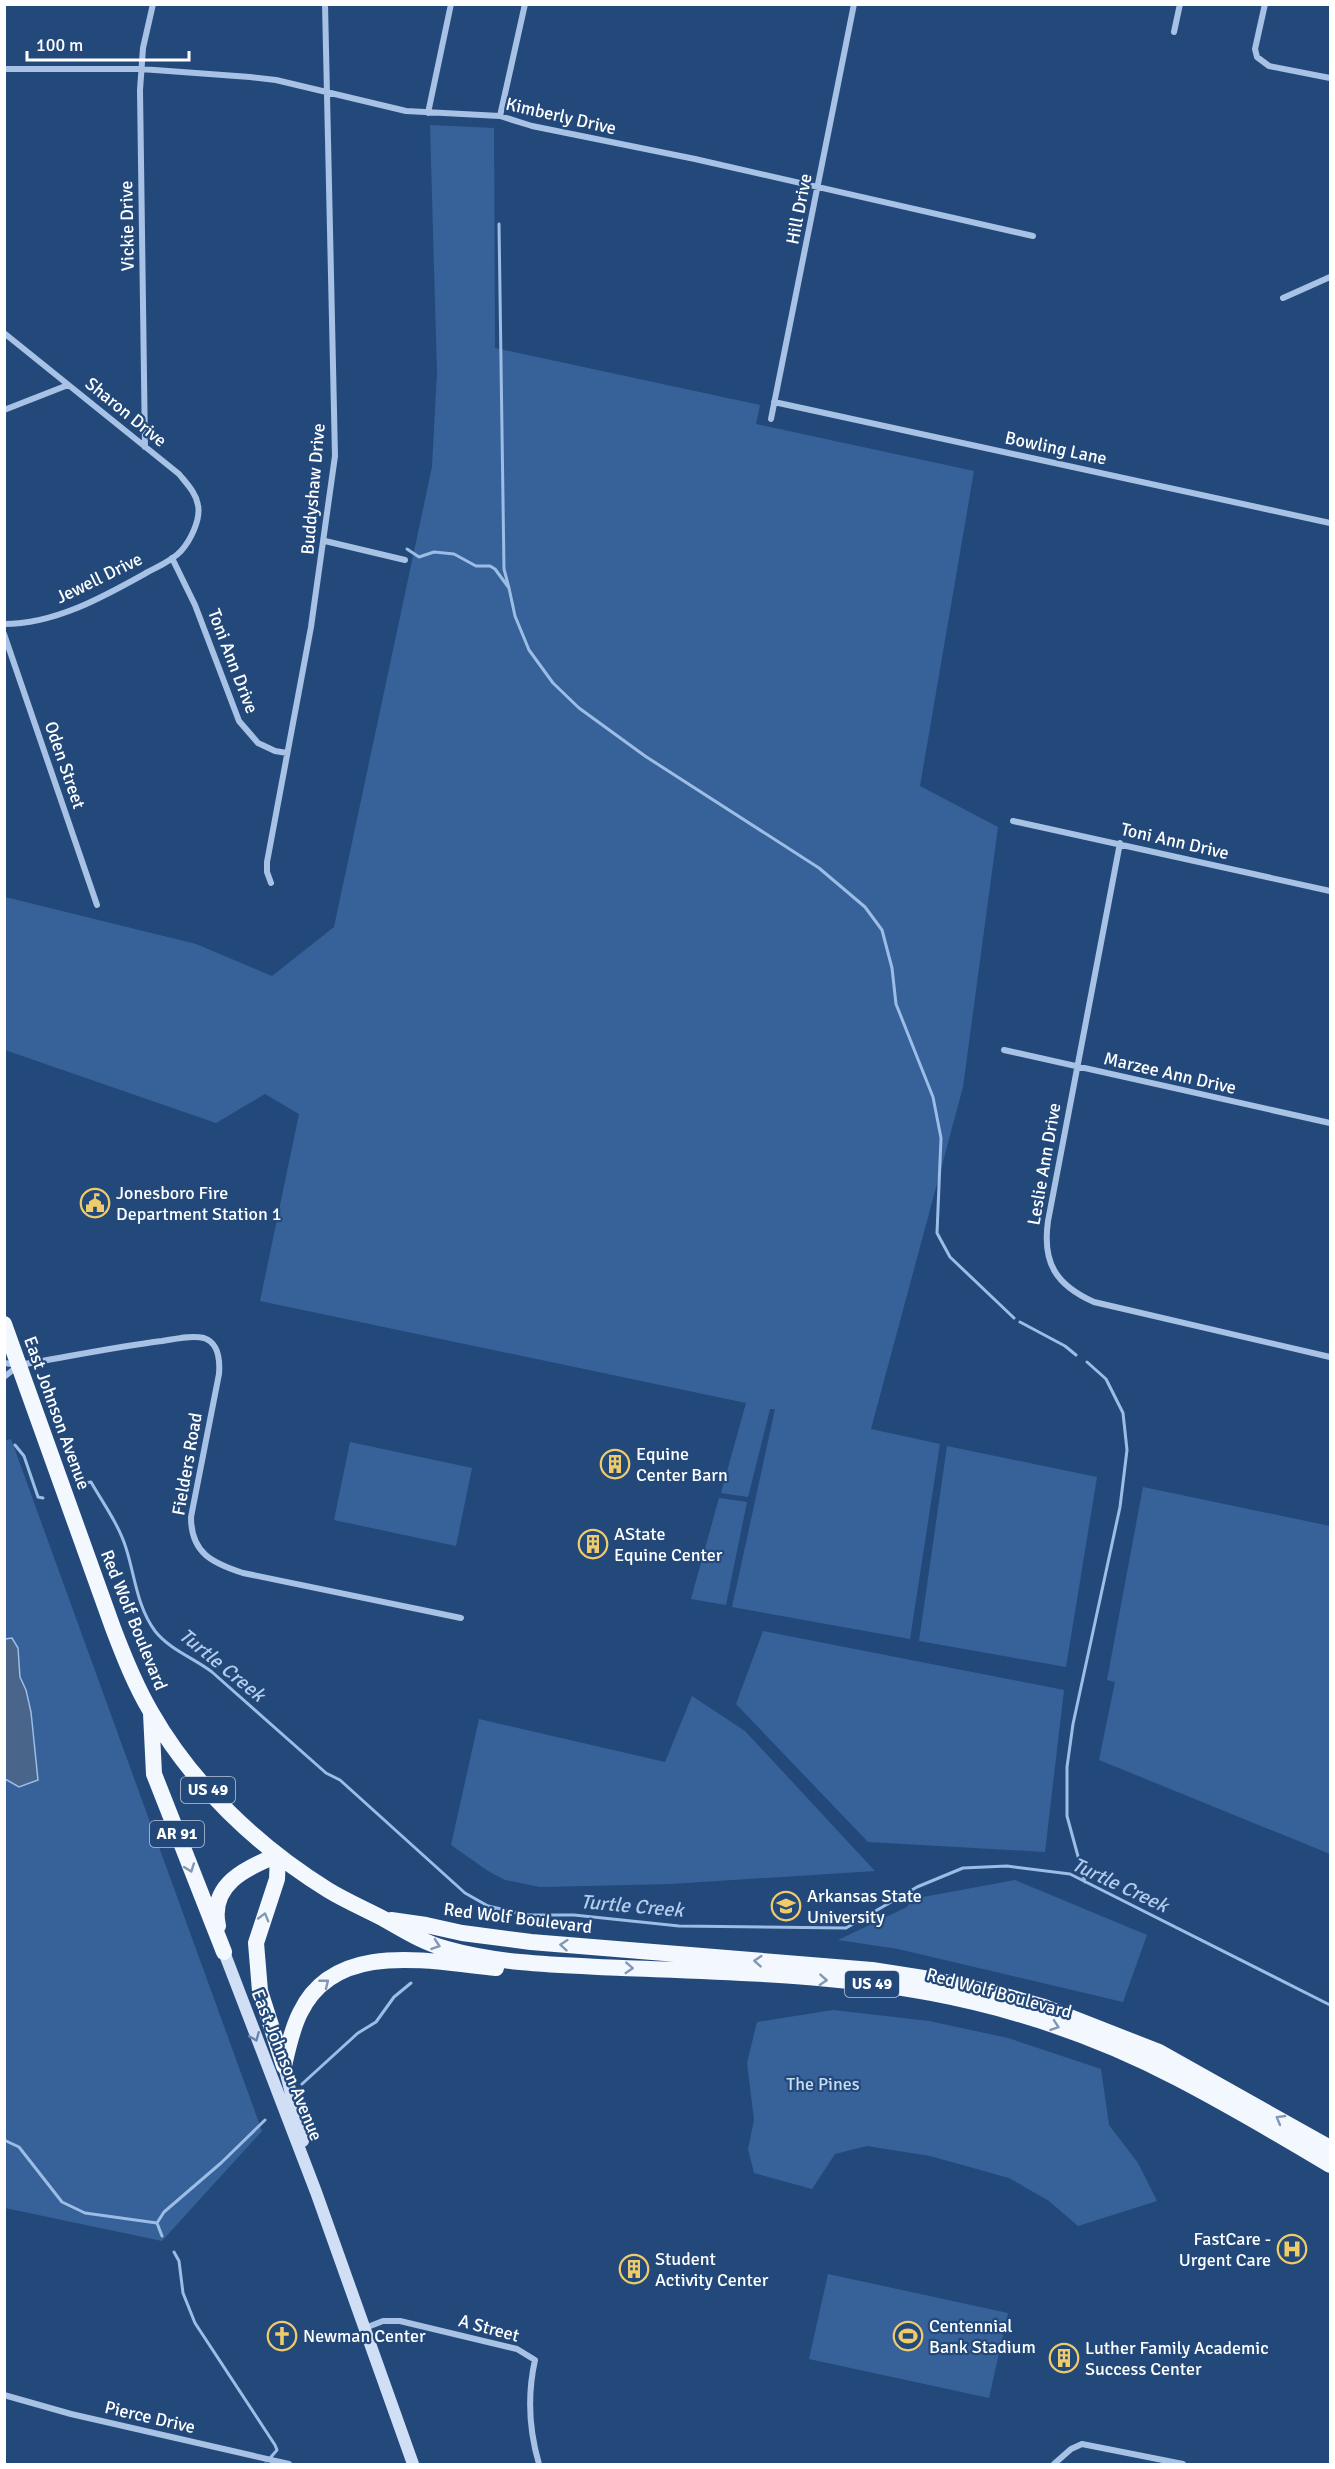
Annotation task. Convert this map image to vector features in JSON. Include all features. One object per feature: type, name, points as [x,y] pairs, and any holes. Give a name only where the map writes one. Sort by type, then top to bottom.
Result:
[{"type":"highway","name":"East Johnson Avenue","points":[[4,1324],[12,1364],[73,1515]]},
{"type":"highway","name":"Red Wolf Boulevard","points":[[73,1515],[127,1664],[151,1713],[175,1750],[208,1790],[278,1855],[327,1889],[417,1939],[449,1950],[545,1964],[724,1972],[854,1983],[925,1992],[989,2006],[1070,2031],[1165,2072],[1330,2165]]},
{"type":"highway","name":"AR 91","points":[[151,1713],[154,1773],[224,1952]]},
{"type":"highway","name":"AR 91","points":[[278,1855],[277,1880],[256,1943],[260,1991],[284,2066]]},
{"type":"highway","points":[[224,1952],[216,1917],[220,1892],[234,1877],[278,1855]]},
{"type":"highway","name":"Red Wolf Boulevard","points":[[384,1919],[426,1925],[462,1934],[531,1942],[872,1970],[936,1980],[998,1994],[1044,2007],[1159,2052],[1330,2148]]},
{"type":"highway","points":[[284,2066],[293,2030],[309,1997],[339,1972],[358,1964],[394,1960],[511,1969],[545,1964]]},
{"type":"main road","name":"East Johnson Avenue","points":[[224,1952],[316,2192],[413,2464]]},
{"type":"main road","name":"East Johnson Avenue","points":[[284,2066],[316,2192]]},
{"type":"street","name":"Vickie Drive","points":[[145,447],[141,69],[153,4]]},
{"type":"street","name":"Buddyshaw Drive","points":[[271,883],[267,872],[267,862],[325,541],[336,437],[325,4]]},
{"type":"street","points":[[428,113],[451,4]]},
{"type":"street","points":[[500,116],[525,4]]},
{"type":"street","name":"Hill Drive","points":[[771,419],[854,4]]},
{"type":"street","points":[[1174,32],[1180,4]]},
{"type":"street","points":[[1265,4],[1255,49],[1257,57],[1269,66],[1330,78]]},
{"type":"street","name":"Kimberly Drive","points":[[4,69],[141,69],[276,80],[406,111],[500,116],[532,126],[695,159],[1033,236]]},
{"type":"street","points":[[1282,298],[1330,277]]},
{"type":"street","name":"Sharon Drive","points":[[4,333],[179,474],[191,488],[198,505],[193,532]]},
{"type":"street","points":[[4,410],[68,385]]},
{"type":"street","name":"Bowling Lane","points":[[774,402],[1330,523]]},
{"type":"street","name":"Jewell Drive","points":[[4,624],[63,613],[105,595],[179,553],[193,532]]},
{"type":"street","points":[[325,541],[405,560]]},
{"type":"street","name":"Toni Ann Drive","points":[[172,558],[195,605],[239,721],[258,743],[275,751],[287,753]]},
{"type":"street","name":"Oden Street","points":[[4,634],[97,905]]},
{"type":"street","name":"Toni Ann Drive","points":[[1013,822],[1120,843],[1330,891]]},
{"type":"street","name":"Leslie Ann Drive","points":[[1120,843],[1046,1236],[1050,1265],[1065,1285],[1076,1294],[1111,1306],[1330,1357]]},
{"type":"street","name":"Marzee Ann Drive","points":[[1004,1050],[1330,1124]]},
{"type":"street","name":"Fielders Road","points":[[12,1364],[152,1342],[192,1337],[206,1339],[214,1346],[220,1360],[191,1517],[191,1532],[198,1548],[224,1567],[243,1573],[461,1618]]},
{"type":"street","points":[[4,1377],[12,1364]]},
{"type":"street","name":"A Street","points":[[365,2328],[383,2321],[400,2321],[517,2349],[535,2360],[530,2387],[531,2436],[539,2464]]},
{"type":"street","name":"Pierce Drive","points":[[4,2395],[71,2414],[289,2464]]},
{"type":"street","points":[[1054,2464],[1071,2449],[1082,2444],[1183,2464]]},
{"type":"green space","points":[[430,125],[494,128],[495,348],[760,405],[756,424],[974,471],[920,786],[998,827],[963,1087],[871,1429],[940,1444],[910,1639],[732,1607],[775,1409],[770,1409],[748,1497],[721,1493],[746,1403],[260,1301],[299,1114],[265,1094],[216,1123],[5,1050],[5,897],[196,944],[272,976],[334,927],[432,467],[437,372]]},
{"type":"green space","points":[[11,1439],[262,2131],[162,2241],[5,2208],[4,1441]]},
{"type":"green space","points":[[350,1442],[472,1468],[456,1546],[334,1520]]},
{"type":"green space","points":[[947,1446],[1097,1477],[1066,1667],[919,1641]]},
{"type":"green space","points":[[1143,1487],[1330,1526],[1330,1854],[1099,1760],[1115,1682],[1107,1680]]},
{"type":"green space","points":[[719,1498],[747,1502],[726,1605],[691,1599]]},
{"type":"green space","points":[[763,1631],[1064,1690],[1045,1852],[868,1842],[736,1704]]},
{"type":"green space","points":[[692,1696],[745,1731],[875,1871],[670,1884],[540,1887],[505,1880],[451,1845],[479,1719],[665,1762]]},
{"type":"green space","points":[[1015,1880],[1147,1935],[1123,2002],[898,1949],[838,1940],[907,1907],[912,1899]]},
{"type":"green space","name":"The Pines","points":[[833,2010],[929,2021],[1008,2038],[1101,2069],[1109,2125],[1138,2163],[1157,2201],[1078,2226],[1049,2201],[1009,2178],[930,2156],[867,2146],[835,2154],[812,2189],[754,2173],[748,2149],[754,2120],[747,2063],[757,2022]]},
{"type":"green space","name":"Centennial Bank Stadium","points":[[828,2274],[1008,2313],[989,2398],[809,2359]]},
{"type":"shaded area","points":[[12,1638],[18,1648],[20,1677],[26,1690],[31,1712],[38,1780],[19,1787],[5,1779],[5,1639]]},
{"type":"waterway","points":[[499,224],[504,569],[509,588]]},
{"type":"waterway","points":[[407,549],[419,557],[434,552],[454,554],[476,566],[490,566],[495,569],[509,588],[515,616],[529,650],[553,683],[579,708],[645,756],[819,868],[865,907],[882,930],[892,968],[896,1004],[933,1097],[941,1138],[937,1233],[950,1257],[1014,1318]]},
{"type":"waterway","points":[[1020,1322],[1065,1346],[1076,1355]]},
{"type":"waterway","points":[[1085,1882],[1067,1816],[1067,1767],[1073,1724],[1120,1507],[1127,1450],[1123,1413],[1106,1379],[1087,1362]]},
{"type":"waterway","name":"Turtle Creek","points":[[15,1445],[24,1456],[38,1497],[43,1498]]},
{"type":"waterway","name":"Turtle Creek","points":[[85,1483],[91,1482],[119,1531],[144,1612],[161,1638],[212,1672],[326,1773],[340,1780],[465,1893],[488,1906],[527,1915],[574,1915],[679,1926],[846,1928],[917,1887],[963,1868],[1007,1866],[1070,1874],[1330,2005]]},
{"type":"waterway","points":[[484,1914],[496,1908]]},
{"type":"waterway","points":[[302,2084],[358,2033],[376,2022],[394,1997],[411,1983]]},
{"type":"waterway","points":[[4,2140],[19,2147],[62,2202],[85,2213],[157,2223],[164,2212],[221,2163],[265,2120]]},
{"type":"waterway","points":[[157,2223],[162,2236]]},
{"type":"waterway","points":[[174,2252],[179,2261],[183,2293],[195,2323],[275,2445],[277,2450],[271,2457]]},
{"type":"place","name":"Jonesboro Fire Department Station 1","points":[[95,1203]]},
{"type":"place","name":"Equine Center Barn","points":[[615,1464]]},
{"type":"place","name":"AState Equine Center","points":[[593,1544]]},
{"type":"place","name":"Arkansas State University","points":[[786,1906]]},
{"type":"place","name":"FastCare - Urgent Care","points":[[1292,2249]]},
{"type":"place","name":"Student Activity Center","points":[[634,2269]]},
{"type":"place","name":"Newman Center","points":[[282,2336]]},
{"type":"place","name":"Centennial Bank Stadium","points":[[908,2336]]},
{"type":"place","name":"Luther Family Academic Success Center","points":[[1064,2358]]}]
